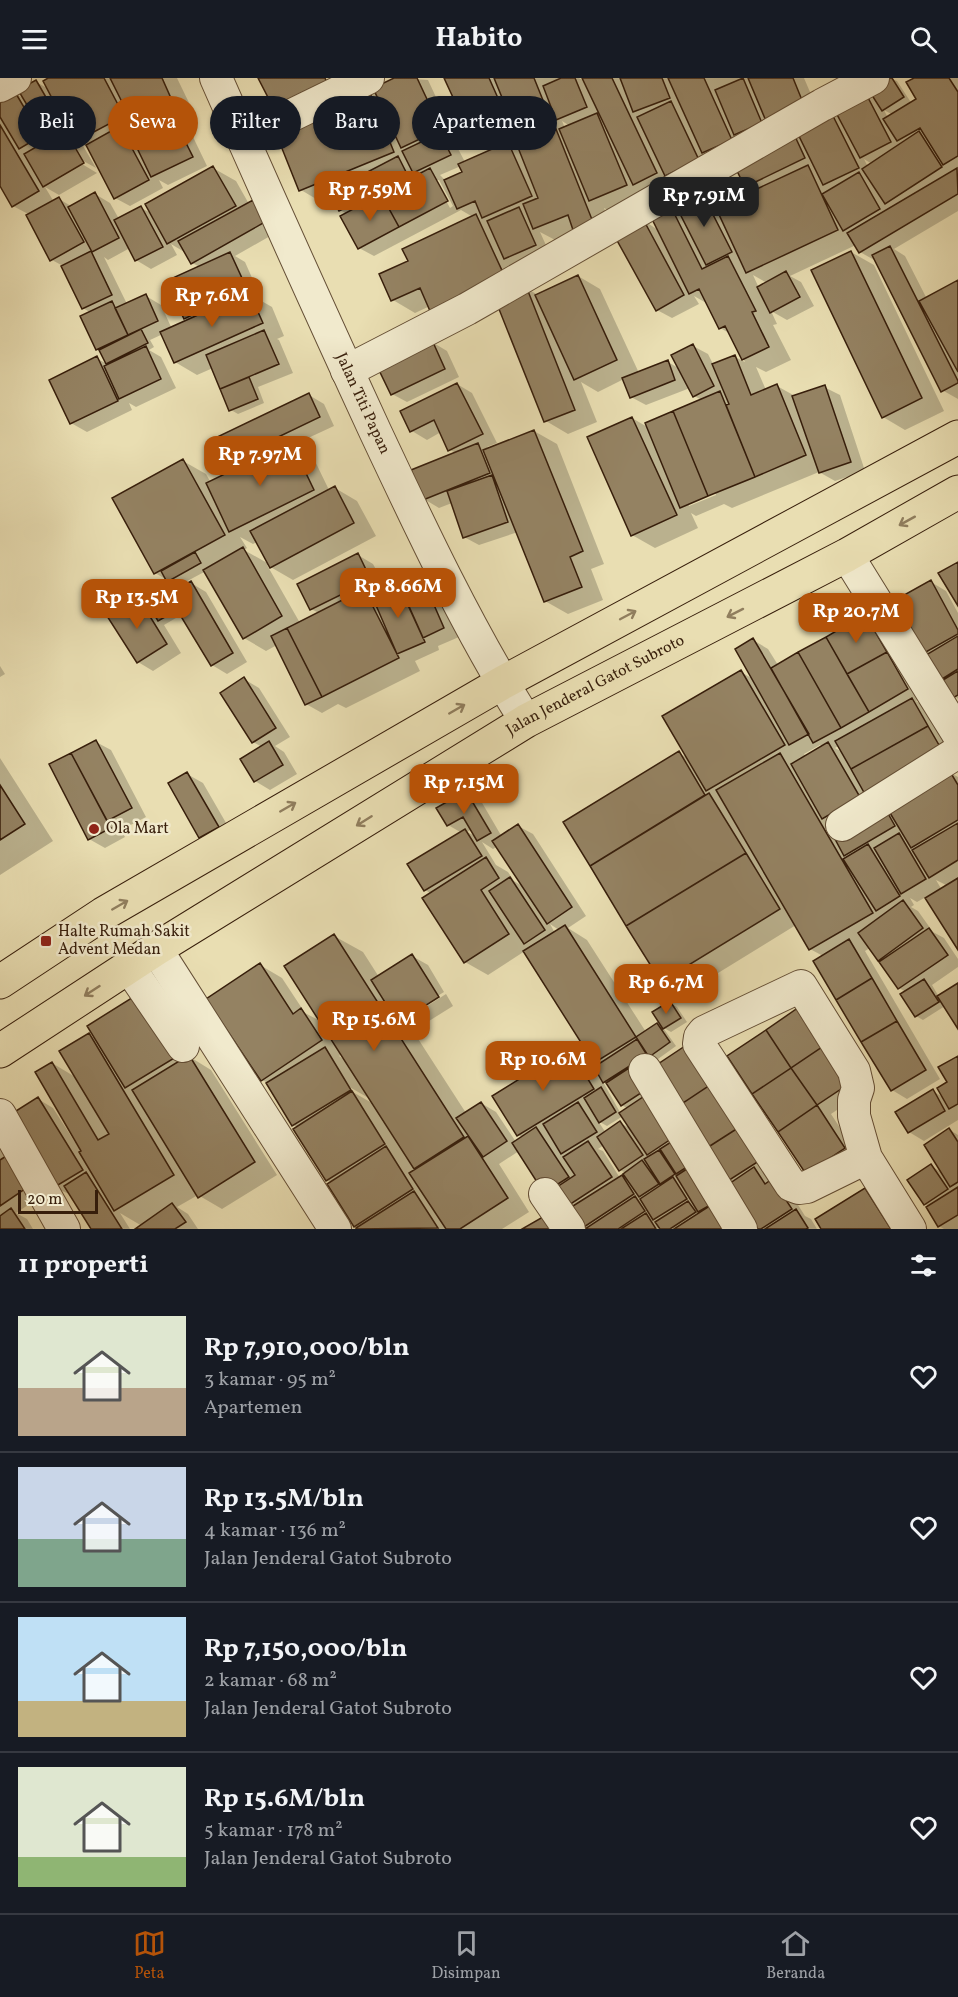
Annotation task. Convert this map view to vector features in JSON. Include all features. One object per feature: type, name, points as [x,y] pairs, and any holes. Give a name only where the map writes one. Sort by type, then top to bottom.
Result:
[{"type":"main road","points":[[0,982],[103,914],[502,683],[958,437]]},
{"type":"main road","name":"Jalan Jenderal Gatot Subroto","points":[[0,1051],[156,949],[526,721],[847,555],[958,492]]},
{"type":"street","points":[[0,86],[15,78]]},
{"type":"street","name":"Jalan Titi Papan","points":[[216,78],[224,96]]},
{"type":"street","points":[[301,111],[368,78]]},
{"type":"street","points":[[347,370],[467,309],[873,78]]},
{"type":"street","name":"Jalan Titi Papan","points":[[248,150],[417,522],[502,683],[526,721]]},
{"type":"street","points":[[847,555],[958,735]]},
{"type":"street","points":[[842,825],[958,752]]},
{"type":"street","points":[[156,949],[335,1229]]},
{"type":"street","points":[[129,967],[183,1046]]},
{"type":"street","points":[[866,1158],[807,1187],[799,1188],[791,1185],[699,1044],[700,1037],[704,1032],[801,986],[854,1071],[858,1081],[854,1100],[854,1116],[866,1158],[910,1229]]},
{"type":"street","points":[[645,1070],[741,1229]]},
{"type":"street","points":[[0,1115],[64,1229]]},
{"type":"street","points":[[545,1194],[569,1229]]},
{"type":"building","points":[[48,78],[104,78],[113,96],[108,96],[108,124],[96,131],[96,96],[51,96],[43,81]]},
{"type":"building","points":[[110,78],[162,78],[170,96],[119,96]]},
{"type":"building","points":[[258,78],[325,78],[327,83],[300,96],[267,96]]},
{"type":"building","points":[[394,78],[417,78],[425,96],[412,96],[412,143],[401,148],[400,146],[400,96],[377,96],[373,88]]},
{"type":"building","points":[[444,78],[489,78],[497,96],[452,96]]},
{"type":"building","points":[[494,78],[534,78],[541,96],[501,96]]},
{"type":"building","points":[[561,78],[575,78],[587,107],[557,120],[557,96],[547,96],[543,86]]},
{"type":"building","points":[[582,78],[612,78],[657,173],[633,185]]},
{"type":"building","points":[[620,78],[662,78],[670,98],[633,112]]},
{"type":"building","points":[[668,78],[704,78],[732,140],[702,153]]},
{"type":"building","points":[[743,78],[762,123],[734,135],[715,90]]},
{"type":"building","points":[[748,78],[793,78],[804,105],[766,121]]},
{"type":"building","points":[[886,78],[892,78],[904,97],[882,111],[868,89]]},
{"type":"building","points":[[914,78],[949,78],[958,92],[958,156],[943,165],[920,128],[897,141],[883,119],[916,99],[906,82]]},
{"type":"building","points":[[36,80],[45,96],[22,96],[18,90]]},
{"type":"building","points":[[368,88],[371,96],[348,96]]},
{"type":"building","points":[[863,88],[891,142],[860,158],[832,105]]},
{"type":"building","points":[[15,92],[18,97],[18,147],[0,117],[0,100]]},
{"type":"building","points":[[671,101],[699,160],[665,176],[637,117]]},
{"type":"building","points":[[313,110],[313,150],[393,150],[394,152],[299,191],[283,150],[301,150],[301,115]]},
{"type":"building","points":[[830,110],[859,168],[823,185],[795,128]]},
{"type":"building","points":[[597,113],[627,185],[589,201],[559,129]]},
{"type":"building","points":[[0,125],[39,191],[12,207],[0,186]]},
{"type":"building","points":[[919,131],[942,167],[885,204],[862,169]]},
{"type":"building","points":[[557,132],[593,222],[573,230],[568,215],[533,229],[523,204],[538,198],[519,150],[557,150]]},
{"type":"building","points":[[793,132],[805,158],[745,187],[732,161]]},
{"type":"building","points":[[108,133],[108,150],[133,150],[149,180],[114,199],[89,150],[96,150],[96,139]]},
{"type":"building","points":[[412,146],[412,150],[448,150],[451,155],[413,173],[402,151]]},
{"type":"building","points":[[31,150],[77,150],[84,163],[43,187],[24,154]]},
{"type":"building","points":[[138,150],[190,150],[193,157],[151,177]]},
{"type":"building","points":[[490,150],[512,150],[532,196],[482,218],[475,201],[457,209],[444,180],[462,172],[458,164]]},
{"type":"building","points":[[398,156],[408,176],[339,211],[329,192]]},
{"type":"building","points":[[808,165],[838,230],[746,273],[716,208]]},
{"type":"building","points":[[213,166],[236,206],[167,244],[145,204]]},
{"type":"building","points":[[430,168],[448,201],[399,227],[381,194]]},
{"type":"building","points":[[957,168],[958,194],[859,253],[847,233]]},
{"type":"building","points":[[859,172],[880,209],[843,231],[822,194]]},
{"type":"building","points":[[701,191],[732,252],[706,265],[675,204]]},
{"type":"building","points":[[95,192],[119,238],[92,252],[68,207]]},
{"type":"building","points":[[381,194],[399,227],[358,249],[340,216]]},
{"type":"building","points":[[59,197],[84,242],[50,261],[26,215]]},
{"type":"building","points":[[253,200],[265,222],[191,264],[178,241]]},
{"type":"building","points":[[141,206],[163,247],[135,261],[114,220]]},
{"type":"building","points":[[519,207],[536,245],[504,259],[487,221]]},
{"type":"building","points":[[671,207],[702,269],[728,256],[756,311],[752,312],[769,347],[742,360],[725,326],[719,329],[699,289],[689,294],[651,217]]},
{"type":"building","points":[[476,214],[505,277],[430,311],[420,288],[391,301],[379,274],[408,261],[402,249]]},
{"type":"building","points":[[643,219],[684,295],[656,311],[614,235]]},
{"type":"building","points":[[890,246],[958,381],[941,392],[872,255]]},
{"type":"building","points":[[91,251],[112,295],[82,309],[61,266]]},
{"type":"building","points":[[851,251],[922,398],[882,418],[811,270]]},
{"type":"building","points":[[230,252],[247,289],[184,319],[166,281]]},
{"type":"building","points":[[786,271],[800,297],[770,313],[757,287]]},
{"type":"building","points":[[578,275],[617,360],[574,380],[535,295]]},
{"type":"building","points":[[958,280],[958,372],[919,301]]},
{"type":"building","points":[[526,286],[575,410],[544,422],[495,299]]},
{"type":"building","points":[[249,292],[263,323],[174,363],[160,332]]},
{"type":"building","points":[[146,294],[158,321],[128,335],[115,308]]},
{"type":"building","points":[[112,301],[128,335],[96,350],[80,316]]},
{"type":"building","points":[[141,329],[148,343],[106,364],[99,350]]},
{"type":"building","points":[[264,330],[279,364],[220,389],[206,355]]},
{"type":"building","points":[[432,340],[445,369],[391,395],[377,366]]},
{"type":"building","points":[[693,344],[714,386],[693,397],[671,355]]},
{"type":"building","points":[[146,346],[161,379],[119,399],[104,366]]},
{"type":"building","points":[[735,355],[751,395],[777,384],[806,455],[755,477],[712,364]]},
{"type":"building","points":[[97,356],[118,401],[70,424],[49,380]]},
{"type":"building","points":[[668,360],[675,380],[630,398],[622,378]]},
{"type":"building","points":[[249,377],[258,399],[229,411],[220,389]]},
{"type":"building","points":[[457,383],[483,434],[448,451],[434,420],[410,432],[400,411]]},
{"type":"building","points":[[825,385],[851,462],[819,473],[792,396]]},
{"type":"building","points":[[720,391],[755,477],[708,496],[673,411]]},
{"type":"building","points":[[309,393],[320,417],[226,462],[215,438]]},
{"type":"building","points":[[673,411],[708,496],[680,508],[645,423]]},
{"type":"building","points":[[632,417],[677,515],[631,536],[587,437]]},
{"type":"building","points":[[534,430],[583,551],[570,557],[582,587],[544,602],[483,450]]},
{"type":"building","points":[[291,442],[314,490],[229,532],[206,483]]},
{"type":"building","points":[[478,443],[490,473],[423,500],[411,470]]},
{"type":"building","points":[[183,459],[225,535],[154,574],[112,498]]},
{"type":"building","points":[[492,475],[508,522],[463,538],[447,491]]},
{"type":"building","points":[[335,486],[354,523],[270,568],[250,531]]},
{"type":"building","points":[[243,547],[282,616],[243,639],[203,570]]},
{"type":"building","points":[[195,552],[201,563],[167,582],[161,571]]},
{"type":"building","points":[[358,553],[371,580],[310,610],[297,584]]},
{"type":"building","points":[[958,562],[958,606],[938,573]]},
{"type":"building","points":[[931,580],[958,634],[917,657],[888,604]]},
{"type":"building","points":[[191,581],[233,653],[211,666],[168,595]]},
{"type":"building","points":[[424,582],[444,628],[423,638],[402,592]]},
{"type":"building","points":[[399,584],[425,642],[397,654],[372,596]]},
{"type":"building","points":[[160,587],[174,612],[158,621],[144,597]]},
{"type":"building","points":[[364,589],[399,658],[322,697],[287,628]]},
{"type":"building","points":[[138,597],[167,644],[137,663],[107,616]]},
{"type":"building","points":[[865,614],[887,652],[847,674],[826,637]]},
{"type":"building","points":[[287,628],[322,697],[305,705],[271,636]]},
{"type":"building","points":[[958,636],[958,669],[931,686],[916,661]]},
{"type":"building","points":[[826,637],[869,712],[841,728],[798,652]]},
{"type":"building","points":[[753,638],[809,734],[789,745],[735,649]]},
{"type":"building","points":[[798,652],[841,728],[813,743],[771,668]]},
{"type":"building","points":[[887,652],[908,689],[869,712],[847,674]]},
{"type":"building","points":[[741,670],[785,745],[706,791],[662,716]]},
{"type":"building","points":[[958,671],[958,695],[953,698],[943,680]]},
{"type":"building","points":[[244,677],[276,728],[252,743],[220,693]]},
{"type":"building","points":[[912,698],[928,726],[851,769],[835,741]]},
{"type":"building","points":[[928,726],[943,752],[866,796],[851,769]]},
{"type":"building","points":[[96,740],[132,808],[107,821],[71,753]]},
{"type":"building","points":[[269,741],[283,765],[254,782],[240,759]]},
{"type":"building","points":[[828,742],[860,797],[822,819],[791,764]]},
{"type":"building","points":[[679,751],[705,795],[590,866],[563,822]]},
{"type":"building","points":[[71,753],[111,828],[88,840],[49,764]]},
{"type":"building","points":[[780,753],[873,913],[809,950],[716,790]]},
{"type":"building","points":[[949,770],[958,785],[958,820],[911,848],[887,808]]},
{"type":"building","points":[[187,772],[219,827],[199,838],[168,783]]},
{"type":"building","points":[[0,785],[25,824],[0,840]]},
{"type":"building","points":[[466,791],[491,833],[477,841],[463,817],[447,826],[436,808]]},
{"type":"building","points":[[709,793],[746,853],[626,926],[590,866]]},
{"type":"building","points":[[886,810],[895,826],[844,856],[835,839]]},
{"type":"building","points":[[958,823],[958,860],[929,878],[912,850]]},
{"type":"building","points":[[518,824],[572,907],[547,924],[492,841]]},
{"type":"building","points":[[465,829],[482,856],[424,891],[407,864]]},
{"type":"building","points":[[899,833],[926,879],[901,894],[874,848]]},
{"type":"building","points":[[868,844],[900,896],[876,911],[843,859]]},
{"type":"building","points":[[746,853],[780,909],[661,982],[626,926]]},
{"type":"building","points":[[486,857],[499,878],[481,890],[509,934],[464,963],[422,898]]},
{"type":"building","points":[[510,877],[545,930],[524,944],[489,891]]},
{"type":"building","points":[[958,878],[958,950],[925,898]]},
{"type":"building","points":[[903,900],[923,928],[878,961],[858,933]]},
{"type":"building","points":[[565,925],[636,1037],[594,1063],[523,951]]},
{"type":"building","points":[[929,928],[948,955],[898,989],[879,962]]},
{"type":"building","points":[[334,934],[464,1137],[414,1169],[284,966]]},
{"type":"building","points":[[849,939],[872,978],[836,1000],[813,961]]},
{"type":"building","points":[[412,954],[439,997],[398,1023],[371,980]]},
{"type":"building","points":[[260,963],[293,1014],[301,1008],[322,1040],[261,1081],[206,999]]},
{"type":"building","points":[[872,978],[897,1021],[861,1042],[836,1000]]},
{"type":"building","points":[[924,979],[939,1002],[915,1017],[900,994]]},
{"type":"building","points":[[958,983],[958,1029],[937,996]]},
{"type":"building","points":[[138,994],[176,1057],[125,1088],[87,1026]]},
{"type":"building","points":[[670,1001],[681,1018],[663,1029],[652,1012]]},
{"type":"building","points":[[802,1005],[828,1043],[791,1068],[766,1030]]},
{"type":"building","points":[[897,1021],[926,1070],[891,1091],[861,1042]]},
{"type":"building","points":[[657,1023],[670,1042],[649,1057],[636,1037]]},
{"type":"building","points":[[766,1030],[791,1068],[752,1094],[727,1056]]},
{"type":"building","points":[[89,1033],[174,1175],[114,1211],[35,1072],[52,1062],[98,1140],[109,1134],[59,1051]]},
{"type":"building","points":[[637,1039],[647,1055],[603,1083],[594,1067]]},
{"type":"building","points":[[828,1043],[853,1081],[817,1105],[791,1068]]},
{"type":"building","points":[[685,1046],[710,1085],[671,1111],[646,1072]]},
{"type":"building","points":[[325,1047],[351,1090],[292,1126],[266,1083]]},
{"type":"building","points":[[569,1048],[594,1089],[517,1136],[492,1096]]},
{"type":"building","points":[[189,1055],[255,1162],[198,1198],[132,1090]]},
{"type":"building","points":[[958,1056],[958,1104],[949,1109],[937,1088],[947,1082],[938,1067]]},
{"type":"building","points":[[629,1068],[644,1091],[621,1106],[606,1083]]},
{"type":"building","points":[[791,1068],[817,1105],[778,1132],[752,1094]]},
{"type":"building","points":[[710,1085],[738,1128],[699,1153],[671,1111]]},
{"type":"building","points":[[601,1087],[616,1112],[599,1123],[584,1098]]},
{"type":"building","points":[[933,1089],[945,1111],[908,1133],[895,1112]]},
{"type":"building","points":[[352,1091],[385,1144],[326,1181],[293,1129]]},
{"type":"building","points":[[652,1091],[680,1133],[647,1155],[619,1113]]},
{"type":"building","points":[[38,1097],[83,1170],[53,1188],[8,1116]]},
{"type":"building","points":[[481,1102],[507,1141],[483,1157],[456,1118]]},
{"type":"building","points":[[578,1102],[597,1132],[561,1154],[543,1124]]},
{"type":"building","points":[[817,1105],[845,1148],[806,1174],[778,1132]]},
{"type":"building","points":[[620,1121],[643,1155],[619,1171],[597,1137]]},
{"type":"building","points":[[536,1127],[569,1177],[544,1193],[512,1143]]},
{"type":"building","points":[[738,1128],[759,1161],[720,1186],[699,1153]]},
{"type":"building","points":[[949,1128],[958,1142],[958,1182],[950,1187],[924,1145]]},
{"type":"building","points":[[682,1135],[698,1160],[676,1174],[660,1149]]},
{"type":"building","points":[[468,1136],[508,1198],[460,1229],[446,1229],[409,1173]]},
{"type":"building","points":[[588,1141],[612,1177],[566,1207],[554,1189],[575,1175],[563,1157]]},
{"type":"building","points":[[386,1146],[413,1189],[354,1227],[327,1184]]},
{"type":"building","points":[[659,1150],[675,1174],[660,1184],[644,1159]]},
{"type":"building","points":[[14,1151],[35,1182],[0,1206],[0,1160]]},
{"type":"building","points":[[642,1160],[659,1184],[639,1197],[623,1174]]},
{"type":"building","points":[[696,1163],[719,1200],[698,1212],[676,1176]]},
{"type":"building","points":[[931,1164],[948,1189],[924,1205],[907,1180]]},
{"type":"building","points":[[754,1167],[765,1184],[772,1179],[792,1209],[761,1229],[750,1229],[723,1188]]},
{"type":"building","points":[[86,1172],[122,1229],[91,1229],[64,1186]]},
{"type":"building","points":[[622,1175],[634,1194],[581,1229],[565,1211]]},
{"type":"building","points":[[673,1177],[687,1199],[653,1220],[640,1199]]},
{"type":"building","points":[[958,1187],[958,1215],[938,1227],[926,1207]]},
{"type":"building","points":[[865,1188],[891,1229],[821,1229],[815,1219]]},
{"type":"building","points":[[414,1191],[438,1228],[356,1229],[356,1228]]},
{"type":"building","points":[[635,1196],[645,1211],[618,1229],[585,1229]]},
{"type":"building","points":[[688,1201],[696,1212],[670,1229],[660,1229],[655,1222]]},
{"type":"building","points":[[172,1203],[186,1222],[175,1229],[135,1229]]},
{"type":"building","points":[[711,1205],[726,1229],[674,1229]]},
{"type":"building","points":[[11,1208],[25,1229],[0,1229],[0,1216]]},
{"type":"building","points":[[796,1209],[808,1228],[765,1229]]},
{"type":"building","points":[[555,1210],[566,1229],[522,1229]]},
{"type":"building","points":[[646,1213],[656,1229],[621,1229]]},
{"type":"place","name":"Ola Mart","points":[[94,829]]},
{"type":"place","name":"Halte Rumah Sakit Advent Medan","points":[[46,941]]}]
